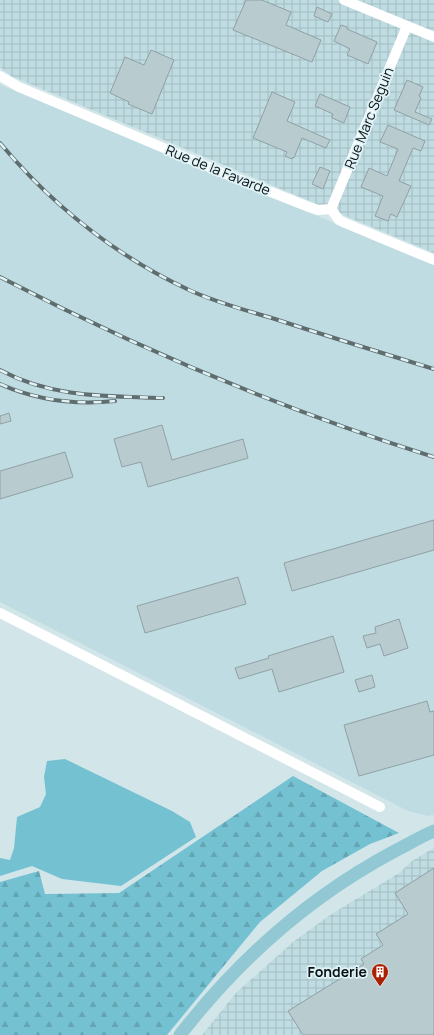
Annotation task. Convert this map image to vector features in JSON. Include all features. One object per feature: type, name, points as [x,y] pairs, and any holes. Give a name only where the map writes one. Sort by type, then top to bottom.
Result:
[{"type":"main road","points":[[180,1035],[221,985],[246,959],[277,931],[336,886],[371,864],[434,831]]},
{"type":"street","points":[[344,0],[434,37]]},
{"type":"street","name":"Rue Marc Seguin","points":[[331,209],[407,26]]},
{"type":"street","name":"Rue de la Favarde","points":[[0,76],[19,87],[308,207],[318,210],[331,209]]},
{"type":"street","points":[[331,209],[339,220],[345,223],[434,260]]},
{"type":"street","points":[[0,613],[380,807]]},
{"type":"shaded area","points":[[0,0],[434,0],[434,253],[11,76],[0,67]]},
{"type":"shaded area","points":[[0,84],[434,264],[434,815],[428,816],[408,811],[0,602]]},
{"type":"shaded area","points":[[434,848],[434,1035],[202,1035],[236,993],[293,942],[330,915],[399,873],[412,861]]},
{"type":"green space","points":[[65,759],[172,811],[190,822],[196,837],[121,886],[62,879],[32,866],[0,876],[0,858],[10,860],[14,848],[17,817],[40,807],[46,794],[44,777],[47,761]]},
{"type":"green space","points":[[293,776],[399,833],[370,844],[322,871],[260,922],[167,1035],[0,1035],[0,882],[39,871],[45,894],[119,893]]},
{"type":"building","points":[[246,0],[262,0],[291,12],[286,25],[321,40],[312,62],[233,30]]},
{"type":"building","points":[[317,7],[332,14],[328,22],[314,16]]},
{"type":"building","points":[[341,25],[377,42],[368,64],[347,55],[350,49],[334,41]]},
{"type":"building","points":[[151,50],[174,60],[152,114],[128,104],[129,102],[110,93],[125,57],[144,65]]},
{"type":"building","points":[[407,80],[423,87],[419,96],[421,98],[415,112],[432,119],[429,125],[394,110]]},
{"type":"building","points":[[272,92],[295,102],[287,121],[330,140],[326,148],[302,138],[294,158],[293,157],[292,159],[285,156],[287,152],[253,138]]},
{"type":"building","points":[[320,94],[350,107],[344,123],[332,118],[333,114],[315,106]]},
{"type":"building","points":[[388,125],[425,141],[421,151],[413,148],[399,181],[411,186],[397,217],[391,214],[388,221],[375,216],[383,196],[361,187],[369,168],[387,176],[398,149],[380,142]]},
{"type":"building","points":[[320,167],[330,171],[323,189],[312,184]]},
{"type":"building","points":[[9,413],[11,421],[0,424],[0,416]]},
{"type":"building","points":[[162,425],[172,460],[243,439],[248,458],[148,487],[141,462],[122,467],[114,439]]},
{"type":"building","points":[[65,452],[73,477],[0,499],[0,471]]},
{"type":"building","points":[[434,520],[434,550],[292,591],[284,563]]},
{"type":"building","points":[[238,577],[246,604],[145,633],[137,606]]},
{"type":"building","points":[[399,619],[408,648],[384,656],[380,644],[367,648],[363,636],[376,633],[375,627]]},
{"type":"building","points":[[333,636],[344,672],[279,692],[272,669],[239,679],[235,668]]},
{"type":"building","points":[[372,675],[375,687],[359,692],[355,680]]},
{"type":"building","points":[[427,701],[430,712],[434,711],[434,755],[359,776],[344,725]]},
{"type":"building","name":"Fonderie","points":[[434,868],[434,1035],[303,1035],[288,1011],[364,964],[361,959],[383,945],[376,934],[408,914],[395,893]]},
{"type":"railway","points":[[0,143],[20,166],[63,208],[111,245],[162,276],[200,295],[222,303],[434,369]]},
{"type":"railway","points":[[0,277],[105,329],[213,376],[322,419],[434,457]]},
{"type":"railway","points":[[0,370],[20,379],[60,391],[101,396],[163,398]]},
{"type":"railway","points":[[0,384],[28,394],[57,400],[71,402],[115,401]]},
{"type":"place","name":"Fonderie","points":[[380,987]]}]
